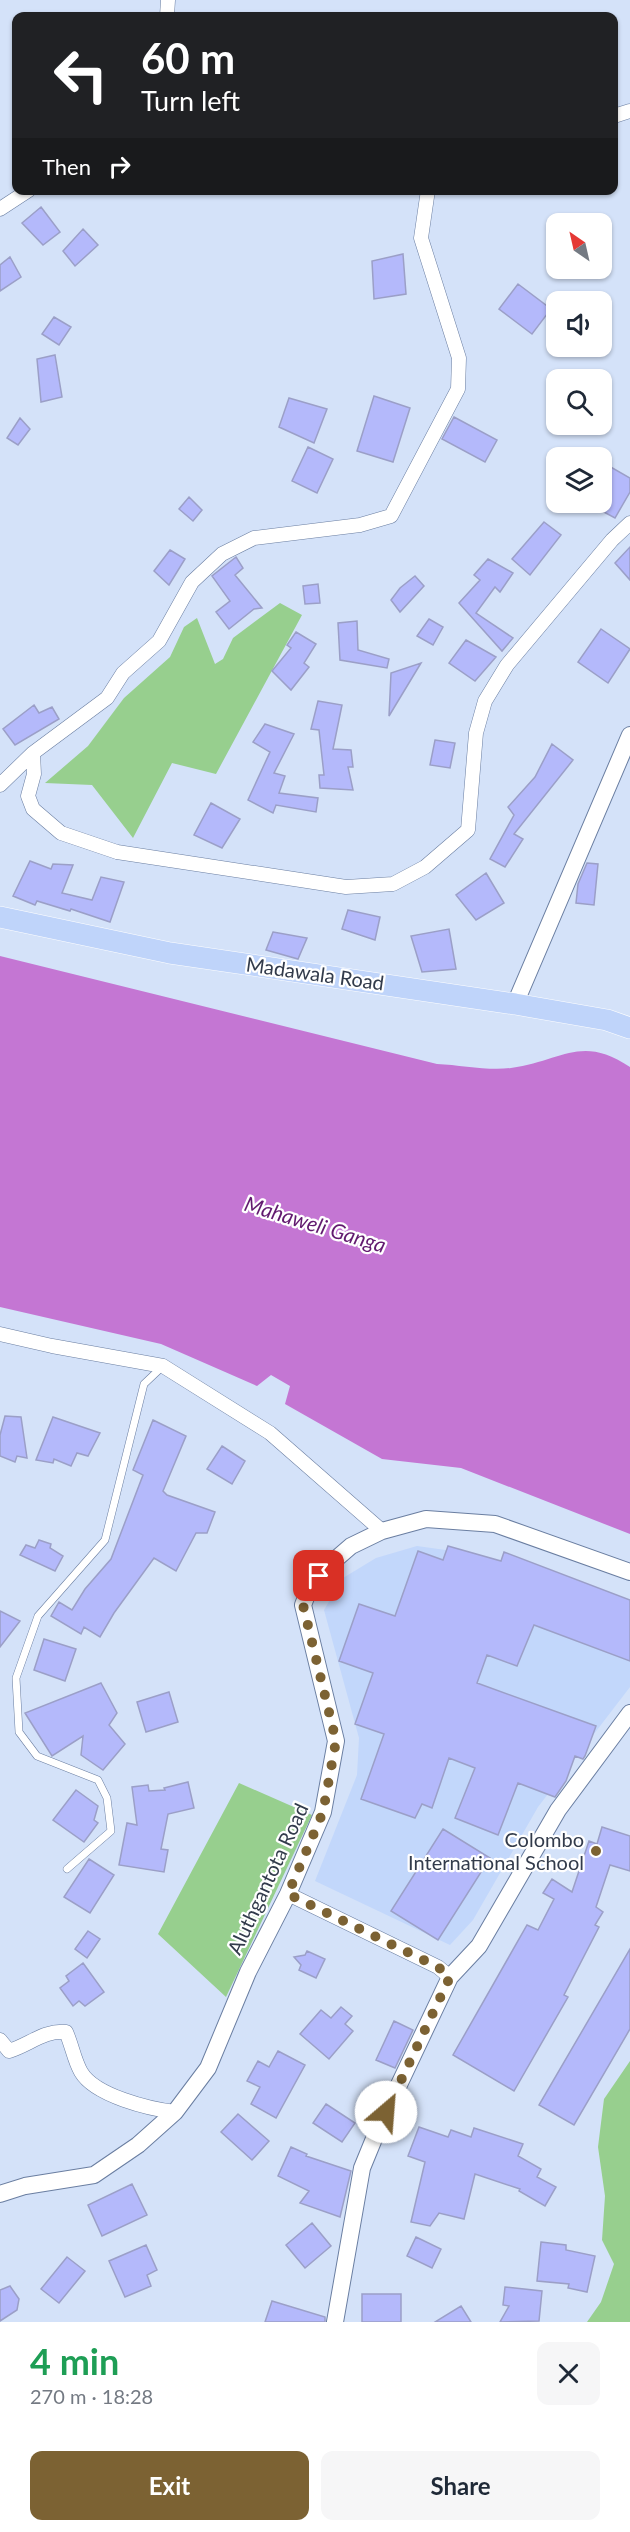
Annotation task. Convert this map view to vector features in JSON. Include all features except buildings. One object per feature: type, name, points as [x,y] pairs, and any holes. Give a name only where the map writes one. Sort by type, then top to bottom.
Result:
[{"type":"main road","name":"Madawala Road","points":[[0,917],[170,953],[515,1004],[607,1020],[630,1028]]},
{"type":"street","points":[[0,209],[21,195]]},
{"type":"street","points":[[0,784],[33,753],[107,698],[123,673],[159,641],[192,582],[222,554],[255,538],[360,525],[391,516],[458,389],[459,358],[421,238],[427,195]]},
{"type":"street","points":[[33,753],[34,774],[28,796],[33,809],[61,833],[117,852],[323,884],[346,887],[393,884],[425,867],[468,830],[476,733],[485,700],[507,665],[612,540],[630,523]]},
{"type":"street","points":[[515,1004],[630,735]]},
{"type":"street","points":[[0,1334],[163,1366],[270,1433],[382,1531]]},
{"type":"street","name":"Aluthgantota Road","points":[[0,2194],[25,2186],[94,2175],[138,2145],[175,2112],[208,2068],[248,1972],[288,1894],[323,1812],[336,1741],[303,1605],[310,1587],[329,1565],[351,1546],[382,1531],[426,1519],[495,1524],[630,1572]]},
{"type":"street","points":[[335,2322],[362,2168],[450,1977],[479,1946],[558,1810],[630,1713]]},
{"type":"street","points":[[288,1894],[438,1967],[450,1977]]},
{"type":"street","points":[[0,2040],[9,2051],[37,2038],[57,2032],[66,2032],[82,2074],[104,2091],[151,2109],[175,2112]]},
{"type":"lane","points":[[67,1869],[111,1831],[107,1798],[98,1780],[37,1756],[19,1732],[16,1678],[38,1616],[105,1540],[144,1384],[163,1366]]},
{"type":"shaded area","points":[[417,1546],[460,1552],[630,1608],[630,1687],[538,1807],[473,1920],[450,1945],[315,1881],[357,1775],[359,1738],[324,1610],[343,1578],[376,1558]]},
{"type":"green space","points":[[280,603],[302,615],[216,774],[172,763],[133,838],[92,785],[45,783],[88,746],[124,698],[170,657],[184,627],[197,618],[215,664],[223,659],[233,638]]},
{"type":"green space","points":[[239,1783],[312,1815],[226,1997],[158,1934]]},
{"type":"green space","points":[[630,2061],[630,2322],[587,2322],[601,2302],[614,2264],[602,2240],[605,2196],[598,2147],[604,2099]]},
{"type":"water","name":"Mahaweli Ganga","points":[[0,956],[437,1064],[502,1069],[529,1065],[571,1052],[584,1051],[598,1052],[613,1057],[630,1067],[630,1534],[461,1468],[382,1459],[285,1404],[290,1386],[271,1375],[257,1386],[161,1344],[0,1307]]},
{"type":"place","name":"Colombo International School","points":[[596,1851]]},
{"type":"route","points":[[319,1576],[310,1587],[303,1605],[336,1741],[323,1812],[288,1894],[438,1967],[450,1977],[386,2112]]}]
